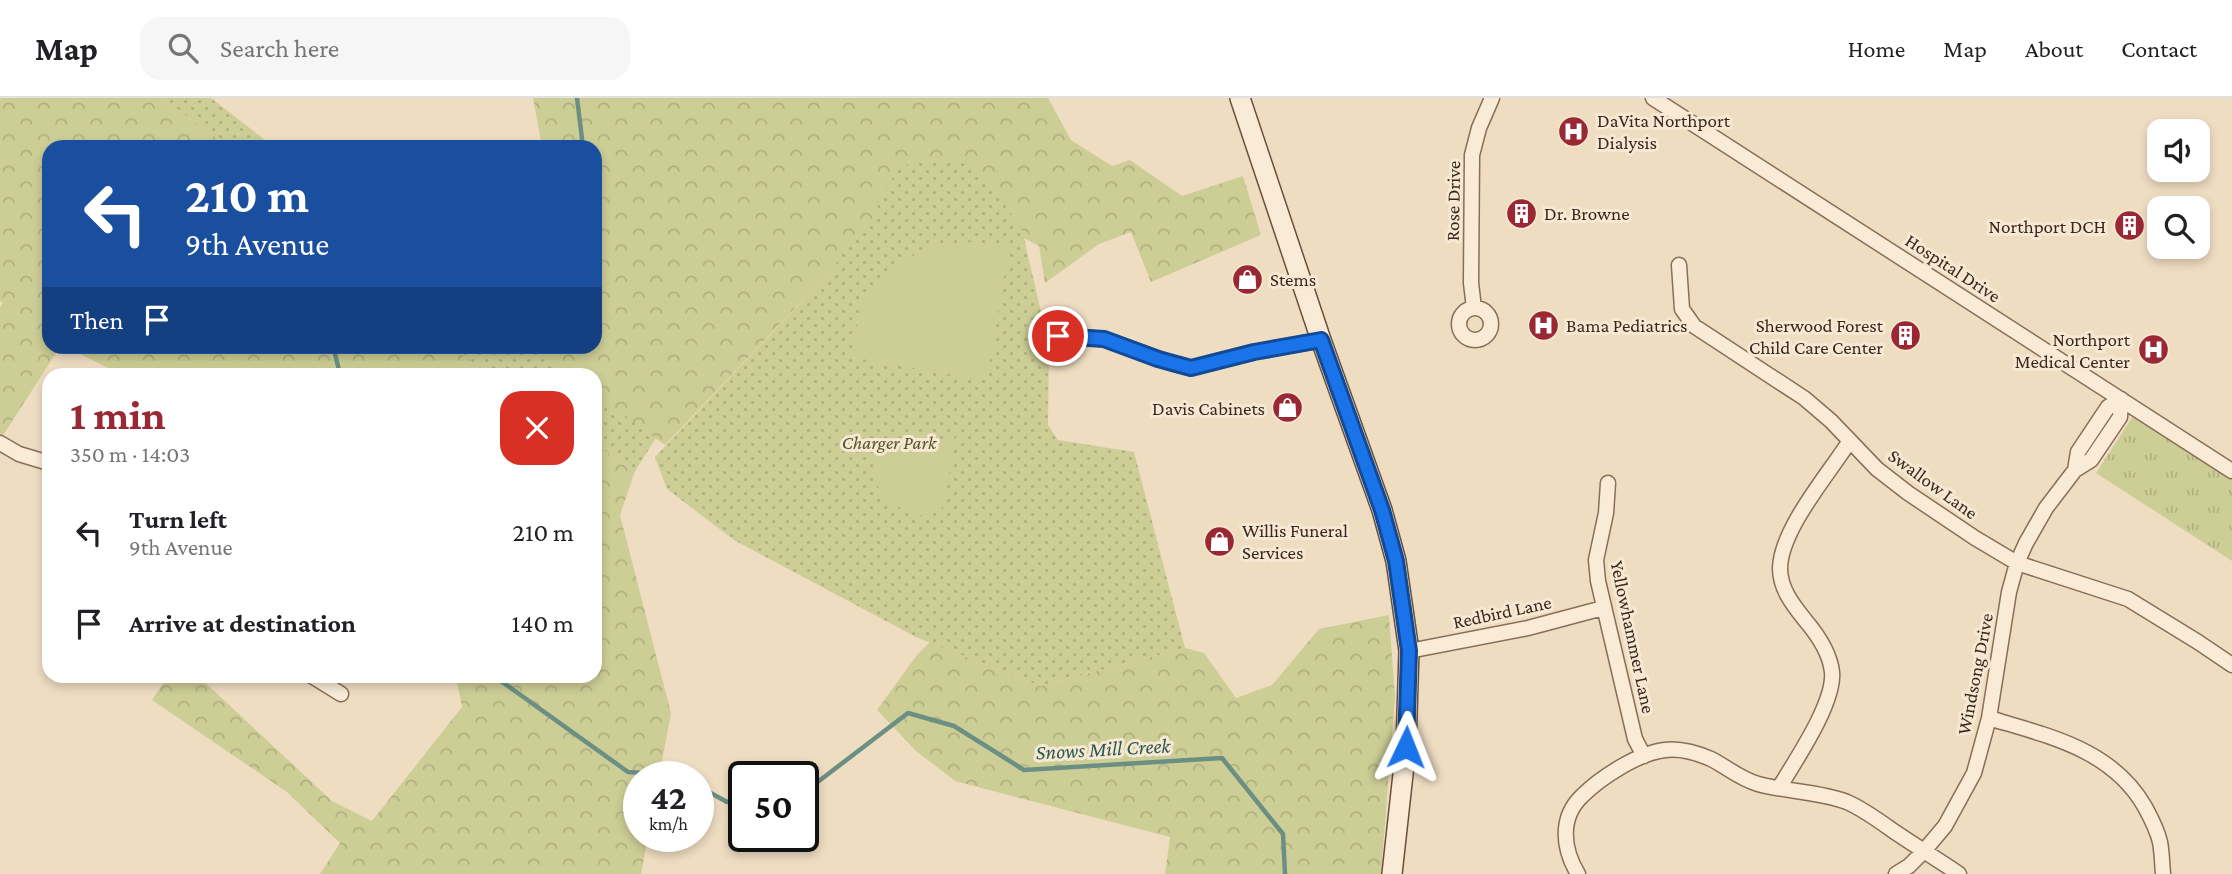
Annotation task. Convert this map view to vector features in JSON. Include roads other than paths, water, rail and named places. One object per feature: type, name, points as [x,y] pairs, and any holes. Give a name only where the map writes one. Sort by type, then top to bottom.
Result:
[{"type":"main road","points":[[1240,98],[1321,340],[1382,510],[1396,561],[1409,651],[1406,747],[1393,872]]},
{"type":"street","name":"Rose Drive","points":[[1474,308],[1471,283],[1472,155],[1479,128],[1492,98]]},
{"type":"street","name":"Hospital Drive","points":[[1653,98],[2232,471]]},
{"type":"street","name":"Swallow Lane","points":[[1679,265],[1682,309],[1693,326],[1804,398],[1831,421],[1877,469],[1908,493],[2017,563],[2128,599],[2232,665]]},
{"type":"street","points":[[1058,336],[1104,339],[1153,358],[1191,368],[1254,352],[1321,340]]},
{"type":"street","name":"Windsong Drive","points":[[1896,874],[1909,866],[1945,826],[1974,773],[1989,718],[2017,563],[2046,508],[2075,470],[2078,452],[2108,407],[2121,399]]},
{"type":"street","points":[[1779,788],[1819,718],[1832,687],[1832,671],[1823,646],[1783,587],[1780,570],[1782,554],[1794,523],[1849,442]]},
{"type":"street","points":[[0,443],[19,454],[42,461]]},
{"type":"street","name":"Yellowhammer Lane","points":[[1608,483],[1606,513],[1596,560],[1603,608],[1635,739],[1644,756]]},
{"type":"street","name":"Redbird Lane","points":[[1409,651],[1528,628],[1603,608]]},
{"type":"street","points":[[323,683],[341,694]]},
{"type":"street","points":[[1989,718],[2091,753],[2120,775],[2142,802],[2155,825],[2160,840],[2163,874]]},
{"type":"street","points":[[1578,874],[1569,857],[1565,839],[1567,821],[1575,802],[1606,777],[1644,756],[1665,750],[1692,752],[1712,760],[1741,778],[1779,788],[1819,794],[1848,803],[1959,874]]},
{"type":"waterway","name":"Snows Mill Creek","points":[[577,98],[582,140]]},
{"type":"waterway","name":"Snows Mill Creek","points":[[335,354],[338,368]]},
{"type":"waterway","name":"Snows Mill Creek","points":[[504,683],[623,768]]},
{"type":"waterway","name":"Snows Mill Creek","points":[[819,781],[908,713],[954,726],[1024,770],[1222,758],[1283,834],[1285,874]]},
{"type":"waterway","name":"Snows Mill Creek","points":[[714,795],[728,802]]},
{"type":"place","name":"DaVita Northport Dialysis","points":[[1574,131]]},
{"type":"place","name":"Dr. Browne","points":[[1521,213]]},
{"type":"place","name":"Northport DCH","points":[[2129,226]]},
{"type":"place","name":"Stems","points":[[1247,279]]},
{"type":"place","name":"Bama Pediatrics","points":[[1543,325]]},
{"type":"place","name":"Sherwood Forest Child Care Center","points":[[1906,336]]},
{"type":"place","name":"Northport Medical Center","points":[[2153,350]]},
{"type":"place","name":"Davis Cabinets","points":[[1288,408]]},
{"type":"place","name":"Willis Funeral Services","points":[[1219,541]]},
{"type":"park label","name":"Charger Park","points":[[889,442]]}]
